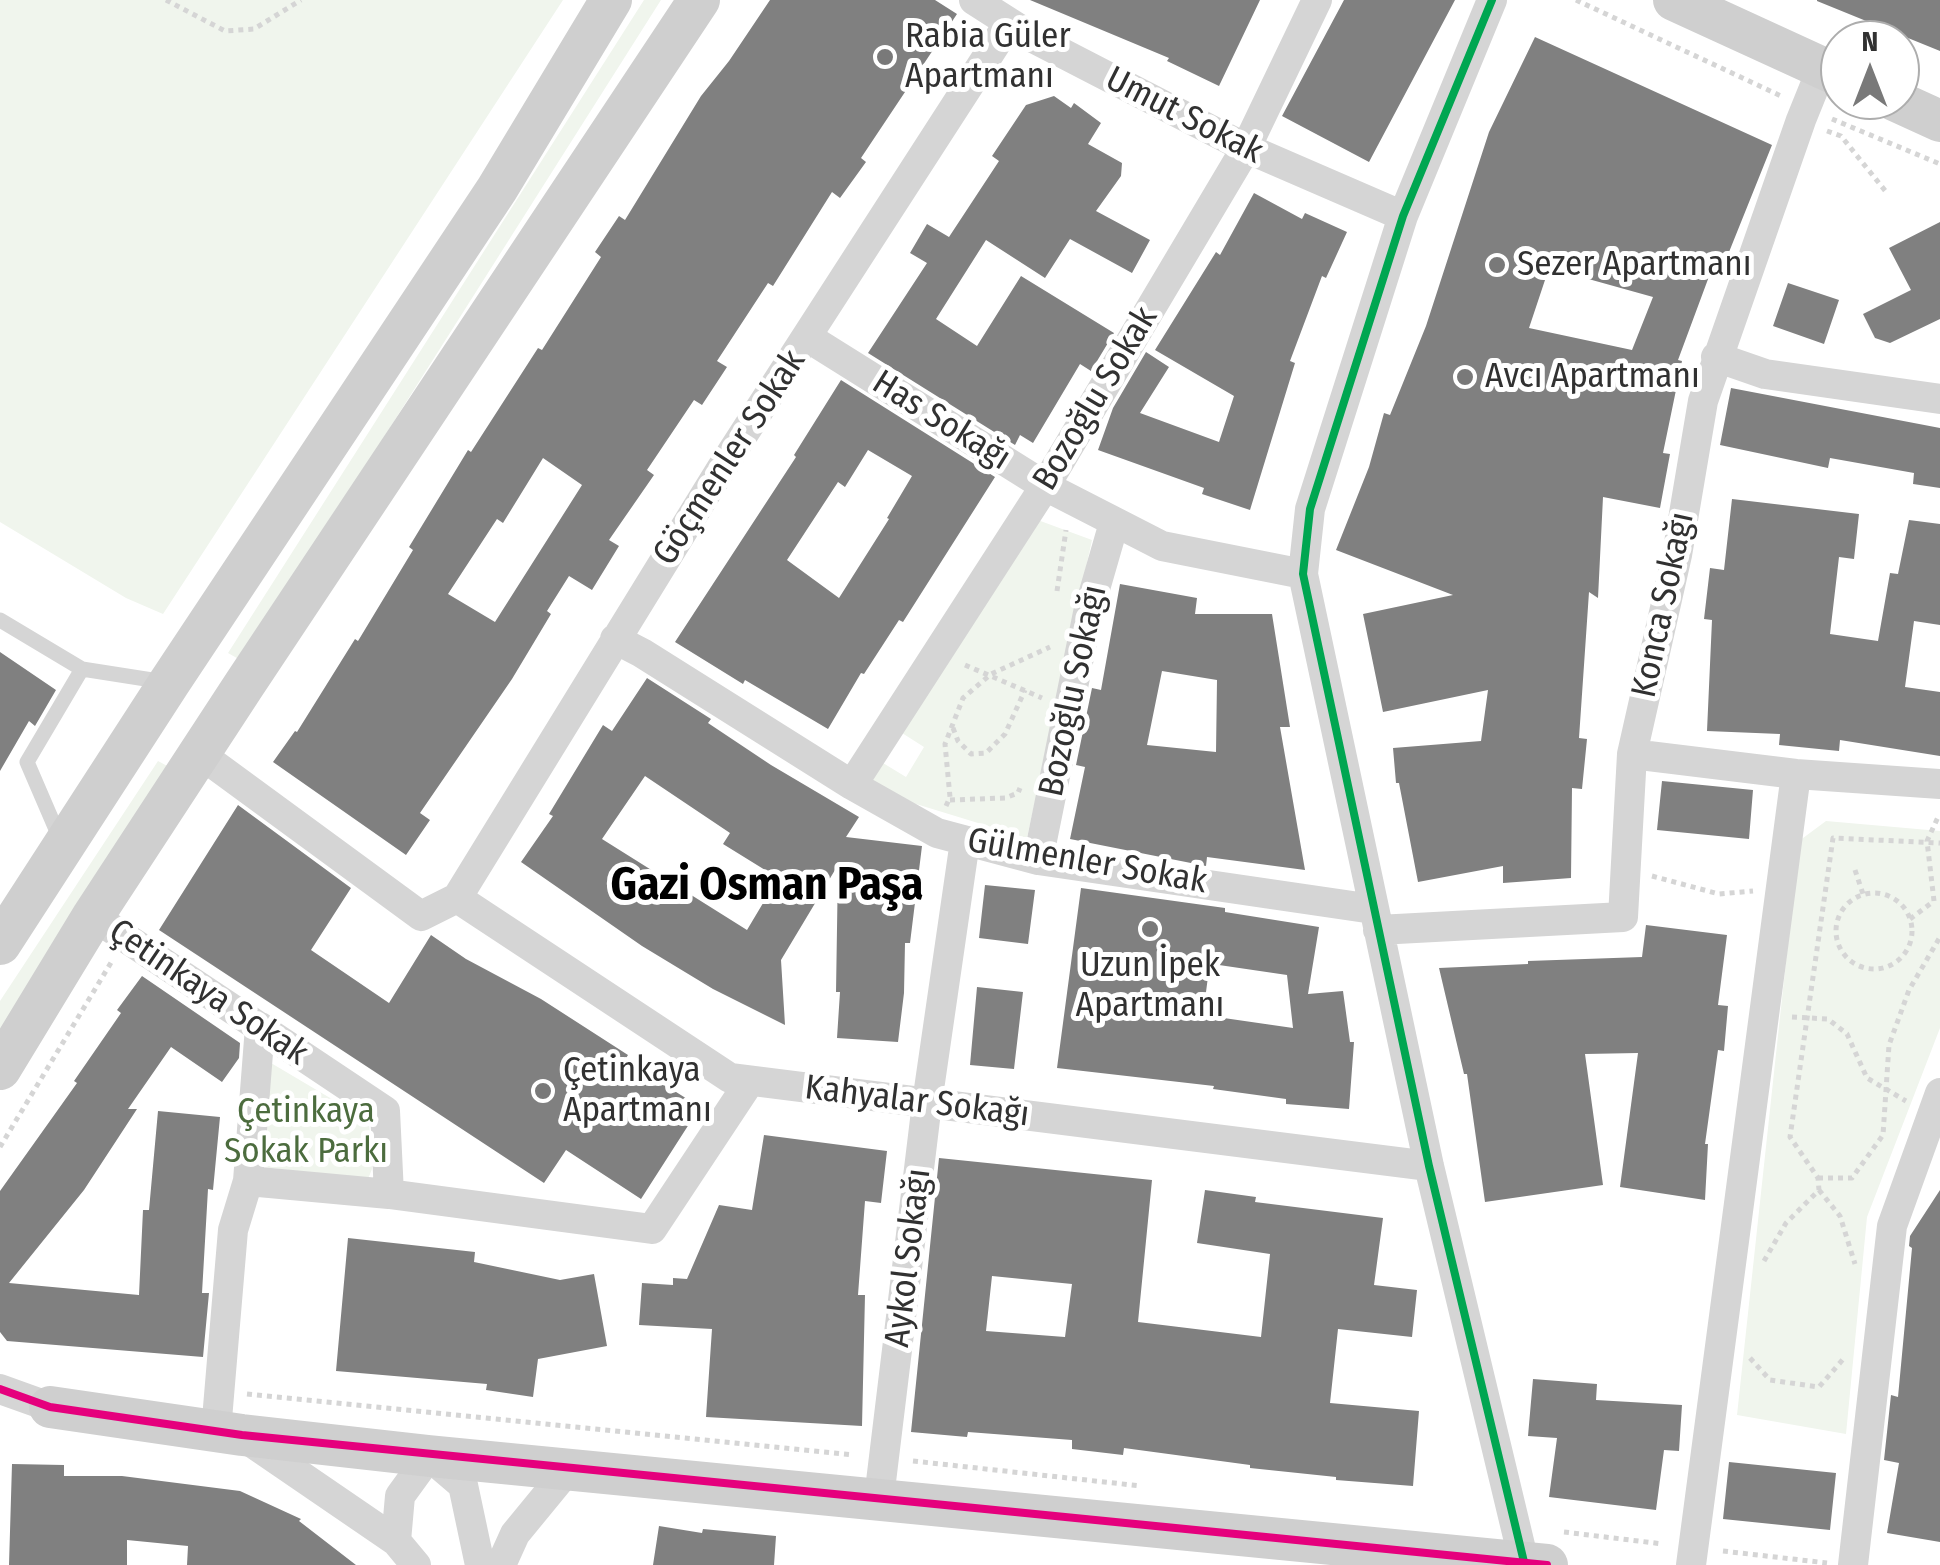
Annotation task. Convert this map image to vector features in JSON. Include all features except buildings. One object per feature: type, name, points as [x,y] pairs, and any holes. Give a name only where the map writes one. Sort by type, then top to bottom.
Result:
[{"type":"main road","points":[[0,944],[497,189],[611,0]]},
{"type":"main road","points":[[0,1069],[93,916],[244,684],[699,0]]},
{"type":"main road","points":[[1674,0],[1820,67]]},
{"type":"main road","points":[[180,666],[244,684]]},
{"type":"main road","points":[[146,720],[200,754]]},
{"type":"main road","points":[[50,1407],[226,1419],[429,1456],[570,1467],[882,1478],[1529,1551]]},
{"type":"street","name":"Umut Sokak","points":[[974,0],[1035,40],[1246,148],[1403,216]]},
{"type":"street","name":"Bozoğlu Sokak","points":[[852,785],[938,655],[1057,492],[1246,148],[1317,0]]},
{"type":"street","points":[[1492,0],[1403,216],[1310,509],[1303,574],[1428,1166],[1529,1551]]},
{"type":"street","name":"Göçmenler Sokak","points":[[457,898],[615,639],[1010,22]]},
{"type":"street","name":"Konca Sokağı","points":[[1375,920],[1623,917],[1632,754],[1677,555],[1703,401],[1803,114],[1820,88]]},
{"type":"street","name":"Has Sokağı","points":[[807,337],[1057,492],[1162,546],[1303,574]]},
{"type":"street","points":[[1716,357],[1766,374],[1940,399]]},
{"type":"street","name":"Bozoğlu Sokağı","points":[[1038,860],[1088,614],[1114,523]]},
{"type":"street","name":"Gülmenler Sokak","points":[[615,639],[852,785],[951,837],[1038,860],[1375,920]]},
{"type":"street","points":[[200,754],[421,916],[457,898]]},
{"type":"street","points":[[1632,754],[1796,774],[1940,784]]},
{"type":"street","points":[[1693,1556],[1796,774]]},
{"type":"street","name":"Aykol Sokağı","points":[[882,1478],[927,1102],[951,837]]},
{"type":"street","name":"Kahyalar Sokağı","points":[[457,898],[730,1078],[1428,1166]]},
{"type":"street","name":"Çetinkaya Sokak","points":[[93,916],[385,1111],[389,1194]]},
{"type":"street","points":[[260,1027],[248,1181],[233,1230],[226,1419],[396,1541],[416,1565]]},
{"type":"street","points":[[248,1181],[389,1194],[652,1230],[750,1081]]},
{"type":"street","points":[[1853,1565],[1892,1226],[1931,1101]]},
{"type":"street","points":[[0,1389],[50,1407]]},
{"type":"street","points":[[0,1416],[50,1407]]},
{"type":"street","points":[[396,1541],[400,1496],[429,1456],[463,1485],[480,1565]]},
{"type":"street","points":[[501,1565],[515,1534],[570,1467]]},
{"type":"lane","points":[[0,620],[82,669],[180,666]]},
{"type":"lane","points":[[64,848],[27,762],[82,669]]},
{"type":"path","points":[[166,0],[225,31],[254,29],[301,0]]},
{"type":"path","points":[[1576,0],[1841,136],[1887,194]]},
{"type":"path","points":[[1803,114],[1940,164]]},
{"type":"path","points":[[1057,492],[1060,605]]},
{"type":"path","points":[[951,837],[946,744],[963,698],[991,674],[1050,647],[1056,633]]},
{"type":"path","points":[[938,655],[1069,710]]},
{"type":"path","points":[[952,726],[958,742],[971,754],[986,753],[1005,734],[1025,690]]},
{"type":"path","points":[[948,800],[1005,798],[1018,793],[1027,776]]},
{"type":"path","points":[[1910,919],[1934,901],[1927,841],[1940,812]]},
{"type":"path","points":[[1856,1275],[1855,1258],[1849,1252],[1840,1216],[1819,1190],[1818,1178],[1790,1137],[1832,838],[1940,843]]},
{"type":"path","points":[[1855,870],[1864,894]]},
{"type":"path","points":[[1625,872],[1640,872],[1719,894],[1753,891],[1778,904]]},
{"type":"path","points":[[1874,892],[1894,898],[1910,919],[1912,933],[1906,952],[1896,962],[1877,968],[1857,965],[1842,952],[1836,939],[1837,921],[1849,902],[1864,894],[1874,892]]},
{"type":"path","points":[[1822,917],[1837,921]]},
{"type":"path","points":[[1818,1178],[1852,1178],[1883,1135],[1888,1045],[1909,990],[1940,938]]},
{"type":"path","points":[[1764,1014],[1828,1019],[1847,1034],[1867,1078],[1887,1091],[1931,1101]]},
{"type":"path","points":[[1762,1264],[1786,1223],[1819,1190]]},
{"type":"path","points":[[1747,1354],[1770,1380],[1820,1386],[1852,1350]]},
{"type":"path","points":[[226,1419],[882,1478],[1143,1486]]},
{"type":"path","points":[[1529,1551],[1840,1565]]},
{"type":"green space","points":[[0,0],[563,0],[163,614],[126,598],[0,522]]},
{"type":"green space","points":[[644,0],[661,0],[242,661],[228,653]]},
{"type":"green space","points":[[1035,519],[1092,540],[1027,838],[903,800],[871,783],[883,763],[906,777],[924,747],[902,733]]},
{"type":"green space","points":[[158,761],[171,768],[0,1034],[0,1001]]},
{"type":"green space","points":[[1826,821],[1940,831],[1940,1028],[1867,1217],[1846,1434],[1737,1415],[1799,841]]},
{"type":"green space","name":"Çetinkaya Sokak Parkı","points":[[271,1063],[369,1121],[372,1169],[368,1179],[262,1167]]},
{"type":"transit line","points":[[1492,0],[1403,216],[1310,509],[1303,574],[1429,1166],[1524,1562]]},
{"type":"transit line","points":[[0,1389],[50,1407],[242,1435],[1547,1565]]},
{"type":"place","name":"Rabia Güler Apartmanı","points":[[885,57]]},
{"type":"place","name":"Sezer Apartmanı","points":[[1497,265]]},
{"type":"place","name":"Avcı Apartmanı","points":[[1465,377]]},
{"type":"place","name":"Uzun İpek Apartmanı","points":[[1150,929]]},
{"type":"place","name":"Çetinkaya Apartmanı","points":[[543,1091]]},
{"type":"district","name":"Gazi Osman Paşa","points":[[767,886]]}]
